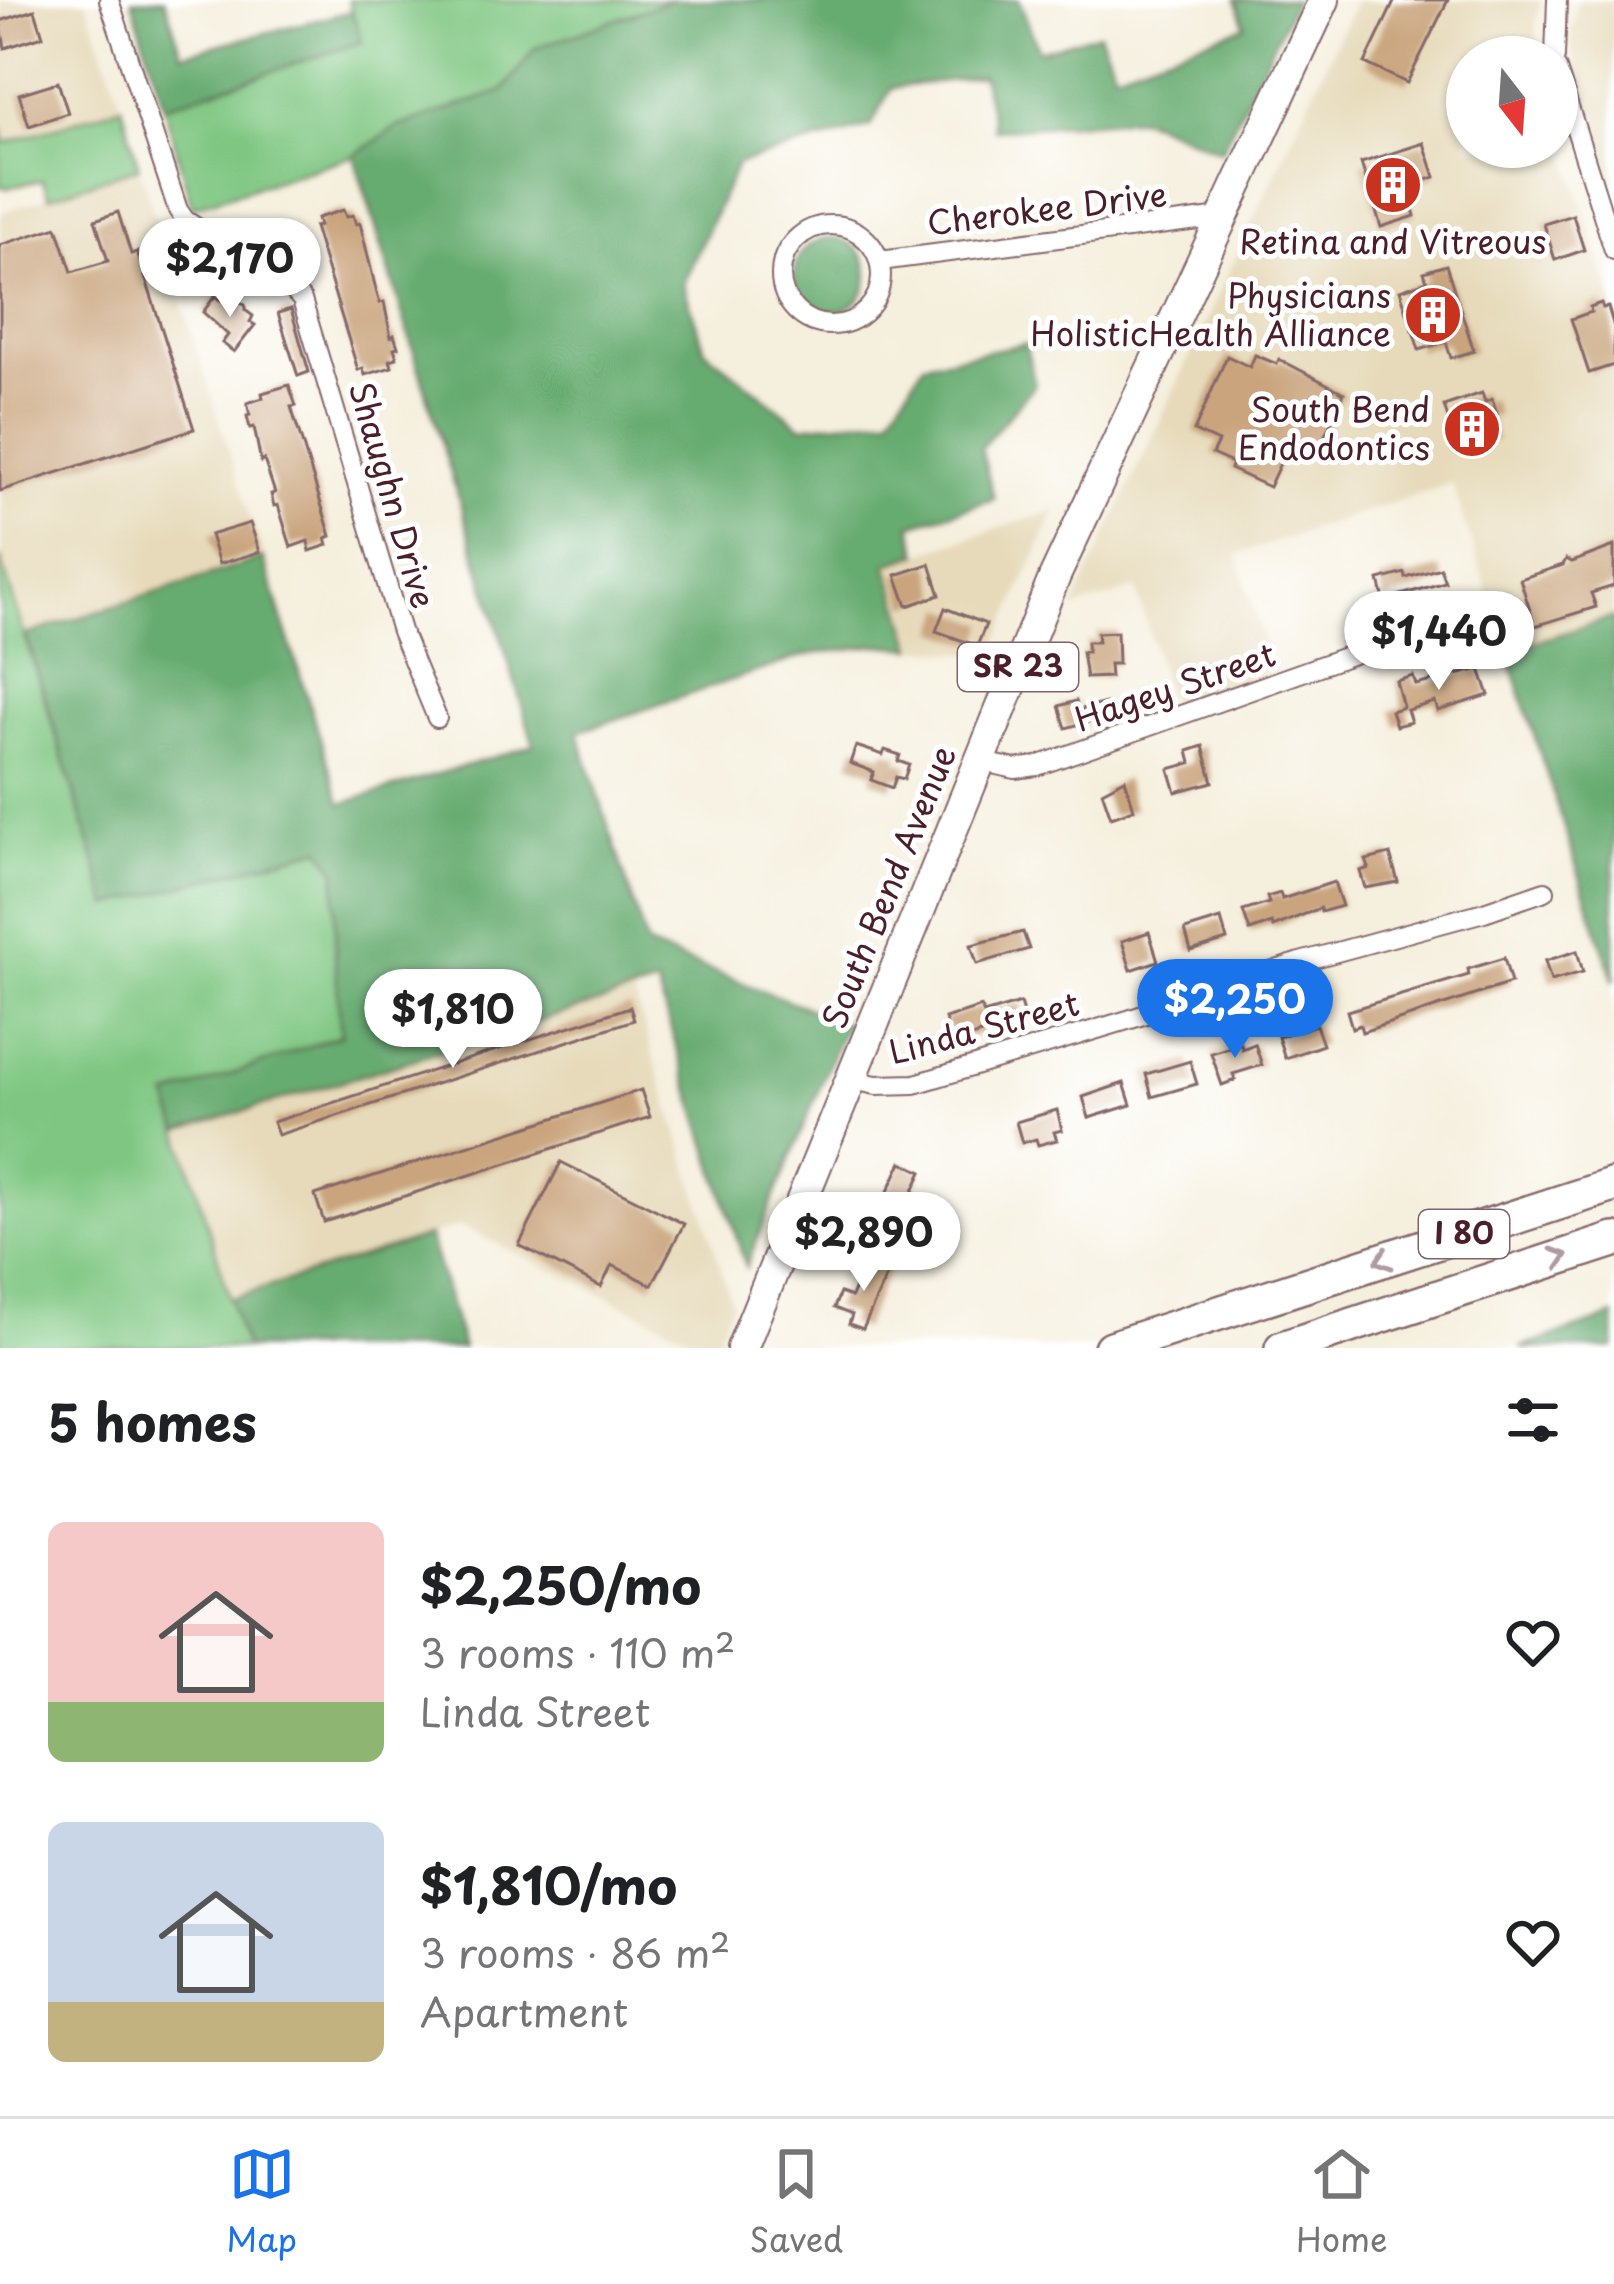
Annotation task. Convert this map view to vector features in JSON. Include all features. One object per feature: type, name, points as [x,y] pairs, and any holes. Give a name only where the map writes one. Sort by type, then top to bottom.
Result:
[{"type":"highway","name":"I 80","points":[[1111,1348],[1614,1185]]},
{"type":"highway","name":"I 80","points":[[1282,1348],[1614,1240]]},
{"type":"main road","name":"South Bend Avenue","points":[[742,1348],[1063,557],[1324,0]]},
{"type":"street","name":"Shaughn Drive","points":[[109,0],[178,210],[185,220],[302,300],[401,631],[437,718]]},
{"type":"street","points":[[1556,36],[1557,0]]},
{"type":"street","points":[[1578,136],[1614,250]]},
{"type":"street","name":"Cherokee Drive","points":[[880,261],[1221,217]]},
{"type":"street","points":[[834,224],[863,235],[880,261],[880,290],[874,303],[864,314],[838,325],[798,314],[782,288],[784,257],[803,233],[818,226],[834,224]]},
{"type":"street","name":"Hagey Street","points":[[979,761],[1015,769],[1037,766],[1455,618]]},
{"type":"street","name":"Linda Street","points":[[849,1079],[877,1085],[915,1084],[1340,950],[1545,891]]},
{"type":"shaded area","points":[[0,0],[86,0],[122,106],[6,143],[0,125]]},
{"type":"shaded area","points":[[1356,0],[1541,0],[1537,36],[1446,36],[1446,168],[1571,168],[1614,303],[1614,617],[1507,651],[1452,483],[1237,555],[1273,670],[1170,703],[1136,589],[1072,609]]},
{"type":"shaded area","points":[[1578,0],[1614,0],[1614,187],[1578,70],[1578,36],[1571,33]]},
{"type":"shaded area","points":[[139,167],[263,558],[26,635],[0,557],[0,213]]},
{"type":"shaded area","points":[[1056,510],[991,656],[914,648],[887,564]]},
{"type":"shaded area","points":[[633,992],[732,1303],[714,1348],[460,1226],[230,1299],[179,1131]]},
{"type":"green space","points":[[132,0],[165,0],[182,54],[352,11],[362,42],[164,106]]},
{"type":"green space","points":[[348,0],[672,0],[535,48],[503,91],[397,127],[354,156],[192,207],[164,106],[361,42]]},
{"type":"green space","points":[[672,0],[1019,0],[1039,51],[1099,33],[1115,72],[1245,26],[1236,0],[1295,0],[1221,151],[1142,118],[994,130],[982,76],[891,88],[871,126],[737,164],[683,284],[705,350],[801,426],[890,417],[924,363],[1025,344],[1035,384],[981,448],[994,499],[911,525],[919,554],[887,564],[914,648],[877,645],[806,655],[578,732],[647,946],[846,1023],[746,1267],[657,985],[179,1131],[168,1097],[341,1035],[336,871],[321,848],[109,906],[26,635],[263,558],[341,804],[534,745],[354,156],[397,127],[503,91],[535,48]]},
{"type":"green space","points":[[122,106],[139,167],[49,197],[42,180],[0,186],[0,125],[6,143]]},
{"type":"green space","points":[[831,238],[845,240],[857,249],[866,261],[866,289],[857,301],[845,310],[831,312],[817,310],[805,301],[796,289],[794,275],[796,261],[805,249],[817,240]]},
{"type":"green space","points":[[0,557],[109,905],[322,848],[336,871],[341,1035],[169,1098],[245,1348],[0,1348]]},
{"type":"green space","points":[[1614,617],[1614,982],[1507,651]]},
{"type":"green space","points":[[429,1236],[463,1348],[245,1348],[230,1299]]},
{"type":"green space","points":[[1614,1316],[1614,1348],[1520,1348]]},
{"type":"building","points":[[1395,0],[1448,0],[1407,83],[1365,63]]},
{"type":"building","points":[[35,10],[43,36],[5,48],[0,21]]},
{"type":"building","points":[[58,82],[68,113],[29,126],[19,94]]},
{"type":"building","name":"Retina and Vitreous","points":[[1424,143],[1435,177],[1424,181],[1412,205],[1415,216],[1381,227],[1361,163]]},
{"type":"building","points":[[343,210],[346,217],[353,215],[356,224],[360,223],[377,294],[398,347],[394,348],[397,358],[390,360],[392,367],[365,375],[363,368],[358,370],[314,227],[319,226],[317,218]]},
{"type":"building","points":[[118,212],[131,254],[137,252],[194,429],[0,491],[0,245],[57,227],[72,272],[108,261],[95,220]]},
{"type":"building","points":[[1573,215],[1584,250],[1555,260],[1544,224]]},
{"type":"building","name":"Physicians HolisticHealth Alliance","points":[[1446,265],[1474,351],[1451,358],[1446,342],[1419,350],[1400,290],[1427,281],[1424,272]]},
{"type":"building","points":[[224,295],[245,305],[255,325],[234,352],[222,343],[228,335],[203,312],[215,296],[220,300]]},
{"type":"building","points":[[1601,303],[1608,307],[1614,327],[1614,365],[1589,373],[1571,319]]},
{"type":"building","points":[[291,309],[309,372],[298,376],[278,313]]},
{"type":"building","points":[[1255,355],[1277,364],[1279,359],[1344,393],[1318,450],[1307,445],[1303,452],[1288,446],[1269,487],[1230,469],[1232,463],[1212,454],[1218,442],[1194,431],[1227,356],[1250,367]]},
{"type":"building","points":[[289,385],[296,406],[291,407],[331,536],[326,538],[328,545],[310,551],[308,541],[291,547],[247,416],[247,403]]},
{"type":"building","name":"South Bend Endodontics","points":[[1482,393],[1485,402],[1492,399],[1497,414],[1490,417],[1497,440],[1459,453],[1444,406]]},
{"type":"building","points":[[250,523],[260,552],[219,564],[210,535]]},
{"type":"building","points":[[1614,546],[1614,586],[1591,593],[1596,607],[1535,626],[1520,579],[1563,565],[1566,559],[1572,562]]},
{"type":"building","points":[[930,564],[940,595],[907,606],[896,575]]},
{"type":"building","points":[[1440,568],[1445,582],[1384,600],[1379,580]]},
{"type":"building","points":[[945,608],[986,624],[977,646],[936,631]]},
{"type":"building","points":[[1117,632],[1118,664],[1109,664],[1110,677],[1086,678],[1082,652],[1087,652],[1087,642],[1098,642],[1097,633]]},
{"type":"building","points":[[1480,669],[1489,695],[1438,711],[1435,702],[1407,710],[1411,722],[1396,726],[1391,711],[1403,707],[1396,681],[1413,676],[1416,685]]},
{"type":"building","points":[[1076,701],[1078,710],[1106,703],[1109,716],[1066,728],[1059,706]]},
{"type":"building","points":[[856,746],[900,755],[898,761],[909,765],[904,779],[896,777],[892,788],[871,780],[874,772],[850,763]]},
{"type":"building","points":[[1203,746],[1213,782],[1176,792],[1169,769],[1191,763],[1188,751]]},
{"type":"building","points":[[1125,779],[1134,809],[1111,817],[1102,791]]},
{"type":"building","points":[[1390,854],[1398,882],[1365,888],[1360,871],[1369,868],[1366,860]]},
{"type":"building","points":[[1334,882],[1342,906],[1321,912],[1320,908],[1250,931],[1243,911],[1269,903],[1267,897],[1280,893],[1282,899]]},
{"type":"building","points":[[1221,919],[1227,940],[1191,951],[1185,930]]},
{"type":"building","points":[[1023,932],[1029,949],[977,964],[971,945]]},
{"type":"building","points":[[1149,932],[1158,961],[1131,970],[1122,941]]},
{"type":"building","points":[[1577,951],[1583,972],[1551,981],[1545,961]]},
{"type":"building","points":[[1504,958],[1511,983],[1362,1032],[1360,1025],[1352,1028],[1347,1011],[1469,975],[1468,969]]},
{"type":"building","points":[[1020,1003],[1025,1020],[968,1038],[966,1031],[950,1036],[945,1019],[981,1007],[984,1014]]},
{"type":"building","points":[[630,1007],[634,1020],[278,1135],[273,1122]]},
{"type":"building","points":[[1316,1025],[1323,1045],[1285,1058],[1278,1037]]},
{"type":"building","points":[[1241,1044],[1242,1049],[1255,1044],[1262,1065],[1233,1074],[1235,1080],[1222,1085],[1211,1053]]},
{"type":"building","points":[[1190,1061],[1197,1084],[1152,1097],[1146,1074]]},
{"type":"building","points":[[1124,1083],[1131,1105],[1089,1118],[1083,1097]]},
{"type":"building","points":[[641,1090],[650,1117],[324,1222],[315,1195]]},
{"type":"building","points":[[1057,1110],[1062,1130],[1054,1132],[1057,1140],[1022,1143],[1016,1122]]},
{"type":"building","points":[[561,1162],[684,1224],[652,1285],[612,1265],[601,1287],[519,1245]]},
{"type":"building","points":[[902,1162],[922,1172],[911,1195],[919,1199],[914,1210],[907,1206],[902,1216],[881,1206]]},
{"type":"building","points":[[867,1258],[890,1268],[863,1329],[849,1324],[852,1315],[834,1308],[840,1293],[851,1297]]},
{"type":"place","name":"Retina and Vitreous","points":[[1393,185]]},
{"type":"place","name":"Physicians HolisticHealth Alliance","points":[[1433,315]]},
{"type":"place","name":"South Bend Endodontics","points":[[1472,429]]}]
